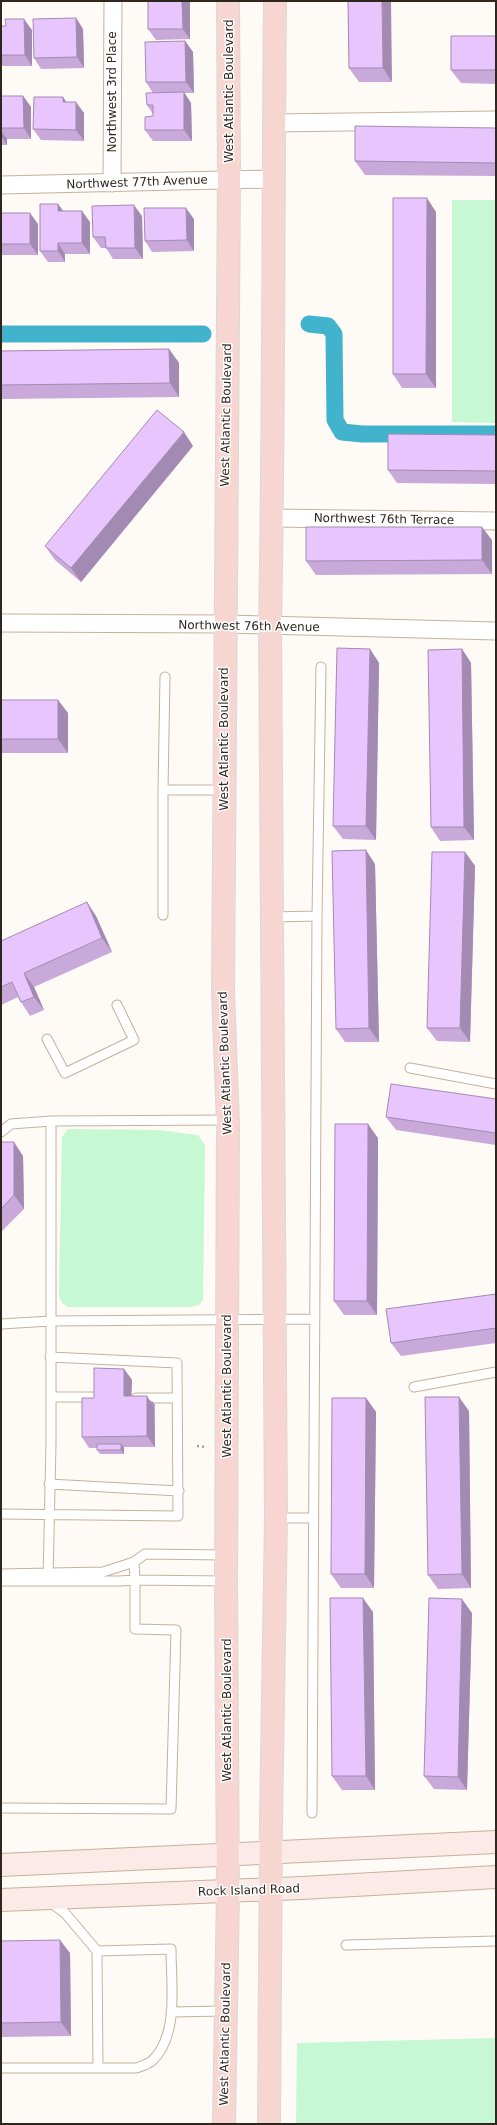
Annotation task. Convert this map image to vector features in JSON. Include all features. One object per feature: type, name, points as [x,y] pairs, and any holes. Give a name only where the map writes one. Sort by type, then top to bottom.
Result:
[{"type":"main road","name":"West Atlantic Boulevard","points":[[224,2124],[228,1891],[226,1556],[228,1124],[223,992],[229,179],[228,1]]},
{"type":"main road","points":[[269,2124],[270,1889],[276,1518],[270,626],[272,518],[272,179],[275,1]]},
{"type":"main road","points":[[1,1864],[496,1842]]},
{"type":"main road","name":"Rock Island Road","points":[[1,1900],[228,1891],[496,1877]]},
{"type":"street","name":"Northwest 3rd Place","points":[[112,183],[113,1]]},
{"type":"street","points":[[274,123],[496,120]]},
{"type":"street","name":"Northwest 77th Avenue","points":[[1,185],[272,179]]},
{"type":"street","name":"Northwest 76th Terrace","points":[[272,518],[496,521]]},
{"type":"street","name":"Northwest 76th Avenue","points":[[1,623],[225,624],[496,631]]},
{"type":"lane","points":[[312,1812],[314,1319],[320,668]]},
{"type":"lane","points":[[163,915],[165,677]]},
{"type":"lane","points":[[163,790],[224,790]]},
{"type":"lane","points":[[272,917],[317,916]]},
{"type":"lane","points":[[47,1040],[65,1073],[134,1040],[116,1005]]},
{"type":"lane","points":[[410,1068],[496,1084]]},
{"type":"lane","points":[[1,1132],[12,1124],[51,1121],[228,1120]]},
{"type":"lane","points":[[48,1581],[51,1397],[51,1121]]},
{"type":"lane","points":[[1,1324],[51,1321],[314,1319]]},
{"type":"lane","points":[[1,1514],[178,1516],[179,1491],[176,1398],[177,1363],[50,1357]]},
{"type":"lane","points":[[414,1387],[496,1372]]},
{"type":"lane","points":[[51,1397],[114,1397]]},
{"type":"lane","points":[[129,1398],[176,1398]]},
{"type":"lane","points":[[50,1484],[179,1491]]},
{"type":"lane","points":[[276,1518],[313,1518]]},
{"type":"lane","points":[[1,1574],[103,1572],[134,1562],[145,1554],[226,1556]]},
{"type":"lane","points":[[1,1808],[172,1809],[176,1630],[135,1629],[134,1562]]},
{"type":"lane","points":[[1,1581],[226,1581]]},
{"type":"lane","points":[[46,1898],[64,1913],[97,1951],[98,2068]]},
{"type":"lane","points":[[346,1945],[496,1941]]},
{"type":"lane","points":[[1,2068],[136,2068],[152,2061],[167,2040],[171,2012],[171,1949],[97,1951]]},
{"type":"lane","points":[[171,2012],[225,2011]]},
{"type":"path","points":[[197,1446],[206,1447]]},
{"type":"green space","points":[[452,200],[496,200],[496,423],[452,422]]},
{"type":"green space","points":[[68,1129],[159,1130],[198,1135],[205,1145],[203,1300],[199,1305],[191,1307],[68,1307],[62,1303],[59,1296],[62,1137]]},
{"type":"green space","points":[[496,2038],[496,2124],[296,2124],[297,2043]]},
{"type":"building","points":[[148,1],[182,1],[183,29],[148,29]]},
{"type":"building","points":[[348,1],[382,1],[383,68],[349,68]]},
{"type":"building","points":[[76,18],[77,57],[34,58],[33,19]]},
{"type":"building","points":[[5,19],[24,19],[25,55],[1,55],[1,26],[6,26]]},
{"type":"building","points":[[451,36],[496,36],[496,70],[451,70]]},
{"type":"building","points":[[185,41],[186,82],[146,82],[145,42]]},
{"type":"building","points":[[184,92],[184,130],[145,130],[145,117],[153,116],[153,105],[147,105],[146,93]]},
{"type":"building","points":[[1,96],[23,96],[24,128],[1,128]]},
{"type":"building","points":[[34,97],[63,97],[63,102],[76,102],[76,130],[33,129]]},
{"type":"building","points":[[355,126],[496,128],[496,163],[355,161]]},
{"type":"building","points":[[393,198],[427,198],[426,374],[393,374]]},
{"type":"building","points":[[40,204],[58,204],[58,211],[82,211],[82,243],[58,243],[58,251],[40,251]]},
{"type":"building","points":[[134,205],[135,248],[106,248],[105,237],[93,237],[92,206]]},
{"type":"building","points":[[144,208],[186,208],[187,240],[145,241]]},
{"type":"building","points":[[1,213],[30,213],[30,244],[1,244]]},
{"type":"building","points":[[169,349],[170,383],[1,385],[1,351]]},
{"type":"building","points":[[157,410],[184,432],[71,568],[45,546]]},
{"type":"building","points":[[388,434],[496,435],[496,471],[388,470]]},
{"type":"building","points":[[306,527],[482,527],[482,560],[306,561]]},
{"type":"building","points":[[337,648],[370,649],[366,826],[333,826]]},
{"type":"building","points":[[462,649],[464,827],[431,827],[428,650]]},
{"type":"building","points":[[1,700],[58,700],[58,739],[1,739]]},
{"type":"building","points":[[366,850],[369,1028],[336,1029],[332,851]]},
{"type":"building","points":[[432,852],[465,852],[460,1028],[427,1028]]},
{"type":"building","points":[[87,902],[102,938],[24,973],[34,997],[21,1002],[12,982],[1,987],[1,941]]},
{"type":"building","points":[[391,1084],[496,1099],[496,1133],[386,1117]]},
{"type":"building","points":[[335,1124],[368,1124],[367,1301],[334,1301]]},
{"type":"building","points":[[1,1142],[14,1142],[14,1195],[1,1209]]},
{"type":"building","points":[[496,1294],[496,1328],[391,1343],[386,1309]]},
{"type":"building","points":[[94,1368],[124,1369],[124,1396],[147,1396],[147,1436],[82,1437],[82,1398],[94,1398]]},
{"type":"building","points":[[425,1397],[459,1397],[462,1574],[428,1575]]},
{"type":"building","points":[[332,1398],[366,1398],[365,1574],[331,1574]]},
{"type":"building","points":[[97,1444],[121,1444],[121,1450],[97,1450]]},
{"type":"building","points":[[330,1598],[363,1598],[366,1776],[332,1776]]},
{"type":"building","points":[[429,1598],[462,1599],[458,1777],[424,1776]]},
{"type":"building","points":[[60,1940],[61,2022],[1,2023],[1,1941]]},
{"type":"waterway","points":[[309,324],[328,326],[334,334],[335,420],[342,432],[362,434],[496,434]]},
{"type":"waterway","points":[[1,334],[203,334]]}]
